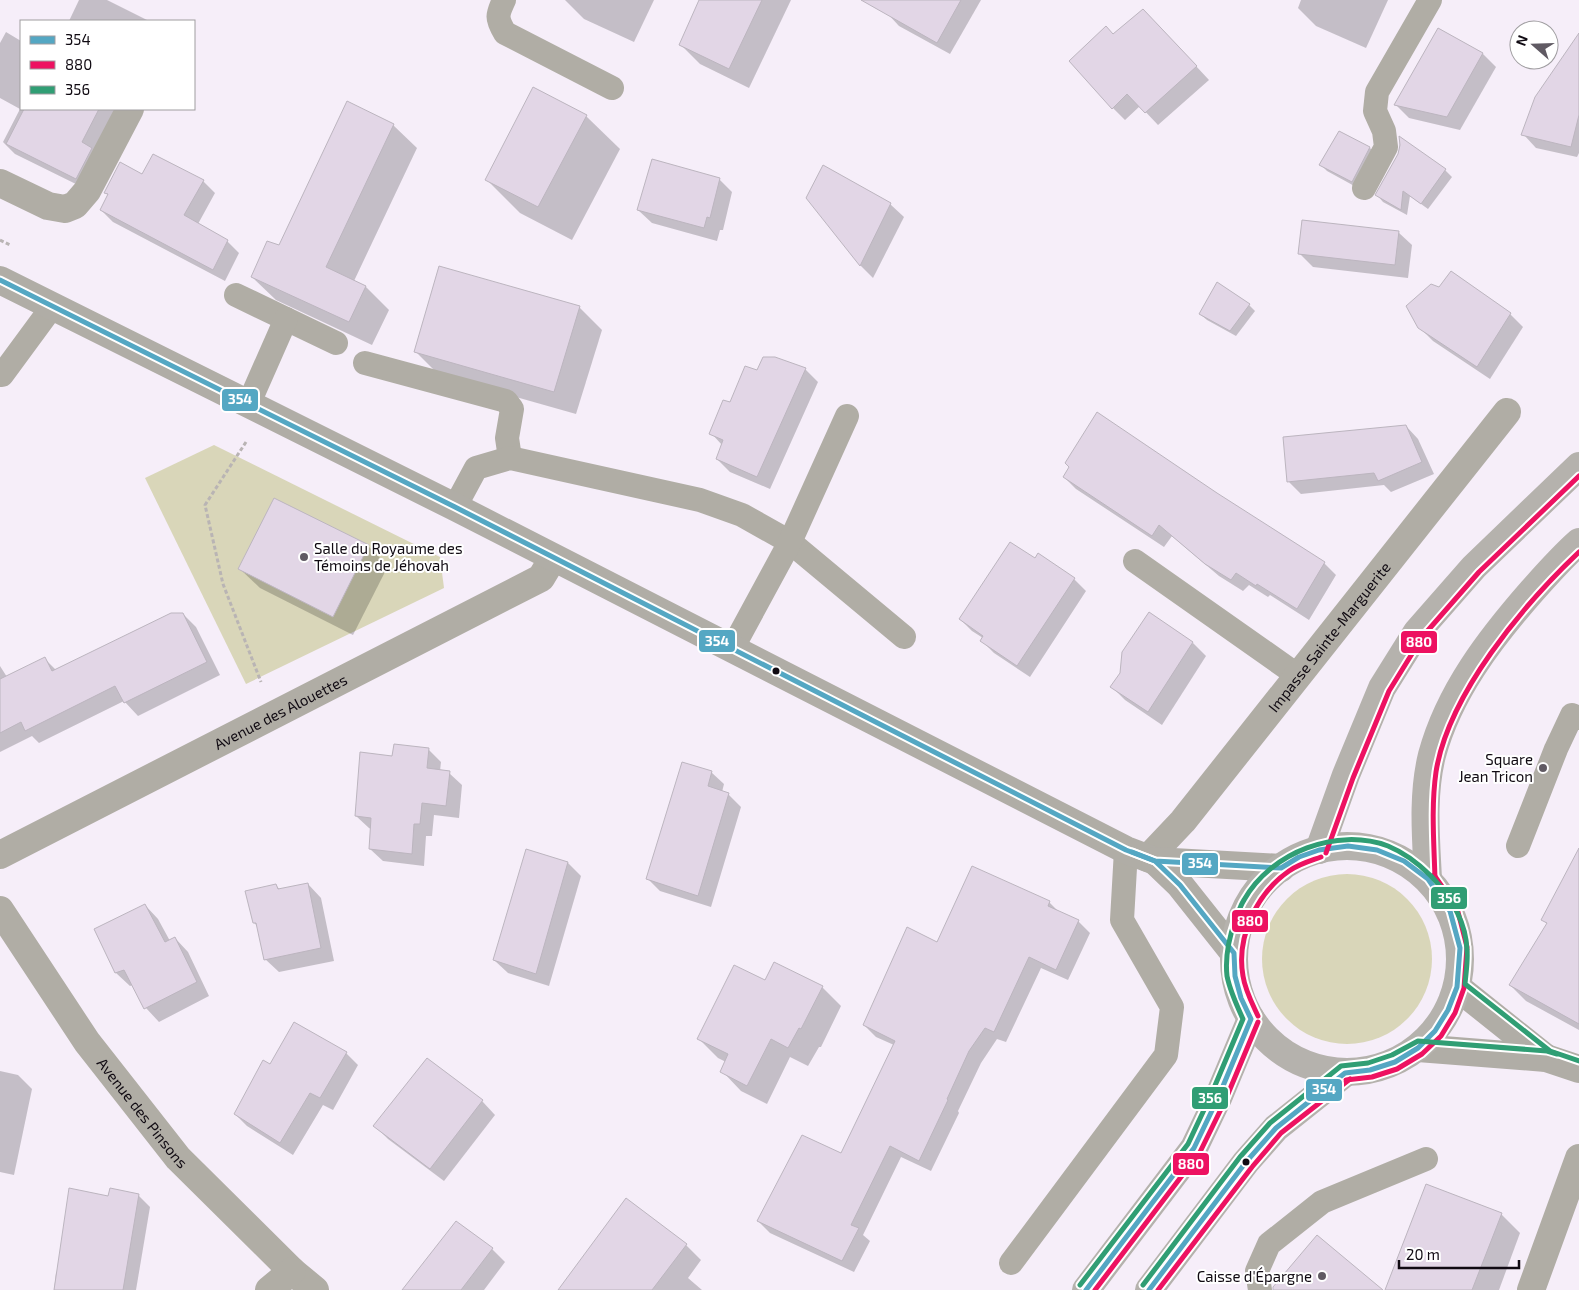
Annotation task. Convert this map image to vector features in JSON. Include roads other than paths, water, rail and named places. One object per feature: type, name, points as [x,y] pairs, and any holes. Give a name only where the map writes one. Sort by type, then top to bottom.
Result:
[{"type":"main road","points":[[0,280],[455,507],[732,650],[1143,856],[1180,885],[1234,953]]},
{"type":"main road","points":[[1319,850],[1346,776],[1382,688],[1416,632],[1474,567],[1579,466]]},
{"type":"main road","points":[[1428,879],[1425,805],[1432,755],[1449,707],[1474,666],[1515,611],[1563,556],[1579,542]]},
{"type":"main road","points":[[1348,846],[1377,850],[1404,861],[1428,879],[1450,911],[1460,948],[1457,987],[1448,1010],[1435,1031],[1418,1048],[1396,1062],[1370,1070],[1345,1073],[1317,1068],[1291,1058],[1269,1041],[1251,1019],[1241,998],[1235,976],[1234,953],[1241,920],[1258,891],[1281,868],[1299,857],[1319,850],[1348,846]]},
{"type":"main road","points":[[1143,856],[1281,868]]},
{"type":"main road","points":[[1457,987],[1546,1058]]},
{"type":"main road","points":[[1086,1290],[1194,1148],[1218,1098],[1251,1019]]},
{"type":"main road","points":[[1418,1048],[1546,1058],[1579,1069]]},
{"type":"main road","points":[[1149,1290],[1246,1162],[1276,1128],[1345,1073]]},
{"type":"street","points":[[0,183],[48,206],[65,208],[75,205],[87,191],[129,110]]},
{"type":"street","name":"Impasse Sainte-Marguerite","points":[[1143,856],[1183,821],[1507,412]]},
{"type":"street","name":"Avenue des Alouettes","points":[[0,855],[541,578],[553,558]]},
{"type":"street","name":"Avenue des Pinsons","points":[[0,910],[87,1042],[178,1158],[292,1270],[315,1290]]},
{"type":"street","points":[[1530,1290],[1579,1158]]},
{"type":"street","points":[[269,1290],[292,1270]]},
{"type":"lane","points":[[504,0],[498,12],[498,22],[505,34],[612,88]]},
{"type":"lane","points":[[1364,188],[1386,147],[1384,131],[1374,111],[1376,92],[1430,0]]},
{"type":"lane","points":[[236,295],[336,343]]},
{"type":"lane","points":[[0,374],[2,375],[52,307]]},
{"type":"lane","points":[[257,408],[286,320]]},
{"type":"lane","points":[[366,363],[506,400],[512,409],[508,438],[510,458]]},
{"type":"lane","points":[[732,650],[790,542],[847,416]]},
{"type":"lane","points":[[455,507],[476,468],[510,458],[700,500],[742,515],[790,542],[904,636]]},
{"type":"lane","points":[[1134,561],[1298,676]]},
{"type":"lane","points":[[1518,846],[1556,749],[1577,712]]},
{"type":"lane","points":[[1011,1263],[1166,1055],[1172,1007],[1122,920],[1143,856]]},
{"type":"lane","points":[[1260,1290],[1257,1270],[1269,1244],[1314,1208],[1322,1202],[1426,1159]]},
{"type":"place","name":"Salle du Royaume des Témoins de Jéhovah","points":[[304,557]]},
{"type":"place","name":"Square Jean Tricon","points":[[1543,768]]},
{"type":"place","name":"Caisse d'Épargne","points":[[1322,1276]]}]
